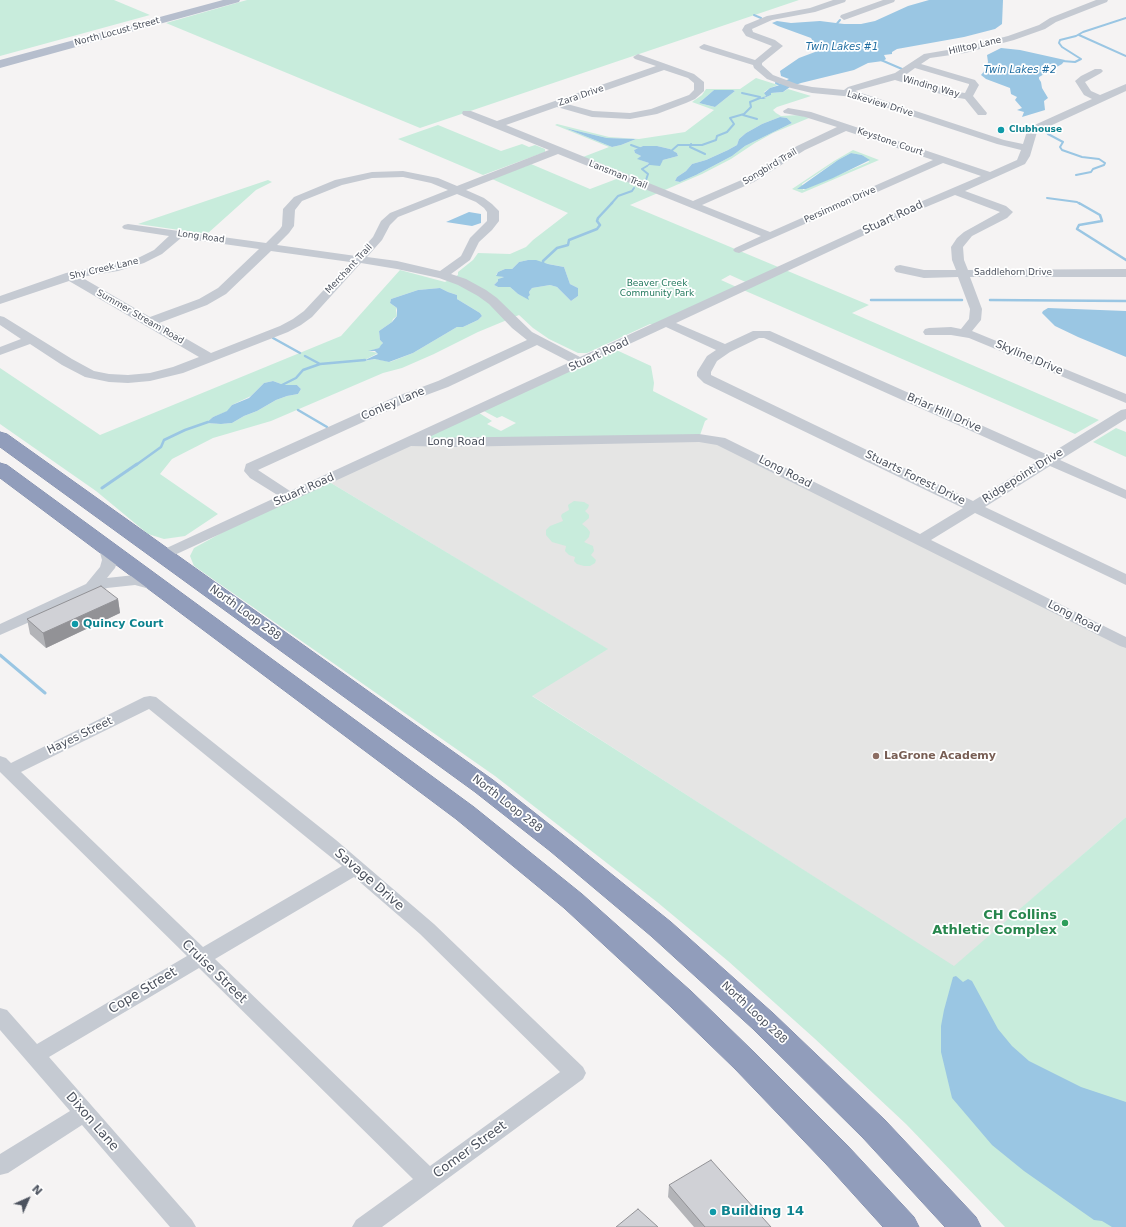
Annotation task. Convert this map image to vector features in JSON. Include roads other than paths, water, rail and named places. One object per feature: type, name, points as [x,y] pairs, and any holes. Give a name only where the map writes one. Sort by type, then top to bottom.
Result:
[{"type":"highway","name":"North Loop 288","points":[[0,438],[484,786],[559,844],[661,929],[763,1021],[879,1135],[965,1227]]},
{"type":"highway","points":[[0,469],[465,813],[573,901],[681,999],[786,1102],[903,1227]]},
{"type":"highway","points":[[836,1155],[892,1227]]},
{"type":"main road","name":"North Locust Street","points":[[0,64],[235,0]]},
{"type":"street","points":[[704,47],[757,63],[778,46],[774,42],[749,34],[747,30],[748,26],[770,18],[812,10],[842,0]]},
{"type":"street","points":[[844,17],[891,0]]},
{"type":"street","name":"Hilltop Lane","points":[[847,93],[854,89],[894,76],[929,55],[965,50],[1024,34],[1104,0]]},
{"type":"street","points":[[558,104],[592,114],[630,116],[661,110],[687,100],[698,92],[700,86],[696,79],[684,72],[638,57]]},
{"type":"street","name":"Lakeview Drive","points":[[757,63],[757,66],[767,76],[794,86],[812,90],[847,93],[1001,142],[1026,148]]},
{"type":"street","name":"Winding Way","points":[[913,65],[972,82],[974,85],[968,96]]},
{"type":"street","name":"Zara Drive","points":[[496,125],[666,66]]},
{"type":"street","points":[[1098,71],[1080,81],[1087,93],[1099,99]]},
{"type":"street","name":"Winding Way","points":[[894,76],[950,94],[968,96],[982,113]]},
{"type":"street","points":[[1026,148],[1032,130],[1126,87]]},
{"type":"street","name":"Keystone Court","points":[[788,111],[803,113],[991,176]]},
{"type":"street","name":"Lansman Trail","points":[[467,113],[770,236]]},
{"type":"street","name":"Songbird Trail","points":[[692,205],[750,180],[800,148],[846,127]]},
{"type":"street","name":"Stuart Road","points":[[163,555],[910,210],[1021,162],[1025,156],[1026,148]]},
{"type":"street","name":"Merchant Trail","points":[[0,320],[73,366],[90,374],[109,378],[134,378],[171,372],[294,324],[308,314],[376,240],[383,225],[389,218],[400,212],[558,150]]},
{"type":"street","name":"Persimmon Drive","points":[[739,250],[942,160]]},
{"type":"street","points":[[149,322],[203,302],[219,293],[269,247],[286,228],[288,210],[296,201],[309,193],[343,181],[376,174],[403,174],[428,178],[486,204],[493,211],[494,219],[490,226],[474,240],[466,258],[442,275]]},
{"type":"street","points":[[955,191],[1002,208],[1007,212],[1003,216],[968,234],[961,240],[957,247],[958,260],[976,309],[975,320],[965,332]]},
{"type":"street","name":"Long Road","points":[[128,228],[406,266],[442,275],[482,293],[493,301],[519,328],[537,340],[581,363]]},
{"type":"street","name":"Shy Creek Lane","points":[[0,300],[70,276],[118,267],[140,261],[154,254],[179,234]]},
{"type":"street","name":"Saddlehorn Drive","points":[[900,269],[924,274],[1126,273]]},
{"type":"street","name":"Summer Stream Road","points":[[70,276],[210,358]]},
{"type":"street","points":[[667,323],[725,349]]},
{"type":"street","name":"Skyline Drive","points":[[929,332],[965,332],[1126,399]]},
{"type":"street","name":"Briar Hill Drive","points":[[725,349],[757,334],[762,333],[771,336],[1126,495]]},
{"type":"street","points":[[0,351],[31,339]]},
{"type":"street","name":"Conley Lane","points":[[289,496],[255,475],[251,471],[251,468],[256,464],[400,400],[443,384],[506,353],[537,340]]},
{"type":"street","name":"Stuarts Forest Drive","points":[[725,349],[708,364],[704,376],[709,380],[1126,580]]},
{"type":"street","name":"Ridgepoint Drive","points":[[921,540],[1126,413]]},
{"type":"street","name":"Long Road","points":[[410,442],[453,443],[699,438],[713,439],[727,443],[1126,642]]},
{"type":"street","points":[[92,587],[107,568],[110,560],[107,549]]},
{"type":"street","points":[[0,630],[92,587],[105,583],[128,580],[144,582],[157,586]]},
{"type":"street","name":"Hayes Street","points":[[5,767],[150,701]]},
{"type":"street","name":"Savage Drive","points":[[150,701],[355,867],[426,928],[575,1073]]},
{"type":"street","name":"Cruise Street","points":[[5,767],[199,958],[429,1180]]},
{"type":"street","name":"Cope Street","points":[[34,1056],[355,867]]},
{"type":"street","name":"Dixon Lane","points":[[0,1016],[184,1227]]},
{"type":"street","name":"Comer Street","points":[[364,1227],[575,1073]]},
{"type":"street","points":[[0,1166],[84,1113]]},
{"type":"water","name":"Twin Lakes #1","points":[[929,0],[1003,0],[1002,24],[995,29],[964,37],[897,49],[892,52],[892,54],[884,55],[886,59],[883,61],[868,63],[854,70],[801,83],[790,87],[783,92],[771,93],[771,95],[764,98],[766,99],[757,99],[766,96],[764,93],[770,88],[780,85],[779,84],[789,79],[781,76],[780,71],[799,58],[815,52],[817,48],[811,38],[772,23],[777,21],[791,23],[820,21],[844,24],[861,24],[875,21],[908,6]]},
{"type":"water","name":"Twin Lakes #2","points":[[1001,48],[1020,50],[1065,60],[1062,64],[1039,77],[1042,88],[1048,98],[1044,101],[1045,110],[1022,117],[1024,112],[1017,110],[1022,108],[1015,100],[1017,97],[1011,94],[1010,88],[986,79],[981,75],[986,69],[988,62],[987,55]]},
{"type":"water","points":[[714,90],[735,91],[715,107],[699,103]]},
{"type":"water","points":[[780,117],[787,118],[792,123],[745,146],[732,156],[696,175],[680,182],[675,181],[677,177],[686,171],[692,164],[706,160],[728,150],[737,145],[739,139],[746,133],[762,124]]},
{"type":"water","points":[[565,128],[607,138],[636,139],[612,147]]},
{"type":"water","points":[[643,146],[657,146],[670,149],[677,153],[678,156],[663,160],[660,166],[650,165],[644,168],[649,163],[637,159],[641,156],[635,153],[634,150]]},
{"type":"water","points":[[851,153],[862,155],[870,160],[806,189],[797,189],[838,160]]},
{"type":"water","points":[[469,212],[481,214],[481,223],[472,226],[446,222]]},
{"type":"water","points":[[536,260],[564,267],[570,284],[578,288],[578,296],[571,301],[557,287],[550,285],[532,288],[529,292],[529,300],[518,294],[510,287],[498,287],[494,285],[498,279],[504,277],[496,276],[498,272],[505,269],[512,269],[519,262]]},
{"type":"water","points":[[440,288],[457,295],[457,299],[480,313],[482,316],[478,320],[463,327],[457,327],[413,353],[389,362],[375,359],[363,361],[378,354],[375,351],[368,351],[379,348],[383,343],[380,340],[379,331],[392,322],[397,316],[397,308],[390,303],[391,299],[418,290]]},
{"type":"water","points":[[1048,308],[1126,311],[1126,357],[1055,326],[1042,313]]},
{"type":"water","points":[[273,381],[284,385],[297,385],[301,389],[298,394],[276,400],[232,423],[206,423],[213,417],[227,411],[232,405],[249,398],[264,383]]},
{"type":"water","points":[[956,976],[963,982],[968,979],[972,981],[998,1029],[1012,1046],[1029,1061],[1081,1087],[1126,1102],[1126,1227],[1112,1227],[1102,1221],[1094,1220],[1024,1171],[992,1145],[952,1098],[941,1052],[941,1026],[953,977]]},
{"type":"waterway","points":[[754,15],[761,18]]},
{"type":"waterway","points":[[1062,61],[1075,62],[1081,59],[1062,47],[1059,43],[1060,40],[1076,36],[1083,32],[1126,18]]},
{"type":"waterway","points":[[835,26],[840,20]]},
{"type":"waterway","points":[[1079,35],[1126,56]]},
{"type":"waterway","points":[[881,60],[902,69]]},
{"type":"waterway","points":[[777,82],[776,83],[782,86]]},
{"type":"waterway","points":[[742,93],[760,97]]},
{"type":"waterway","points":[[691,145],[702,145],[716,140],[717,136],[727,132],[734,124],[730,118],[744,114],[751,107],[750,102],[760,98]]},
{"type":"waterway","points":[[743,115],[757,119]]},
{"type":"waterway","points":[[1043,128],[1048,134],[1063,142],[1060,147],[1062,150],[1082,157],[1099,159],[1105,163],[1104,165],[1093,169],[1091,172],[1076,175]]},
{"type":"waterway","points":[[631,145],[642,149]]},
{"type":"waterway","points":[[670,152],[678,145],[691,145]]},
{"type":"waterway","points":[[691,145],[690,147],[705,154]]},
{"type":"waterway","points":[[646,180],[648,174],[642,169],[647,166]]},
{"type":"waterway","points":[[611,204],[618,196],[632,191],[634,188]]},
{"type":"waterway","points":[[1047,198],[1077,202],[1080,204]]},
{"type":"waterway","points":[[543,265],[543,261],[557,248],[568,245],[569,240],[597,229],[600,225],[597,221],[598,218],[612,203]]},
{"type":"waterway","points":[[1079,203],[1100,215],[1102,221],[1079,225],[1077,229],[1126,260]]},
{"type":"waterway","points":[[871,300],[962,300]]},
{"type":"waterway","points":[[990,300],[1126,301]]},
{"type":"waterway","points":[[273,338],[300,353]]},
{"type":"waterway","points":[[305,356],[320,364]]},
{"type":"waterway","points":[[320,364],[365,360]]},
{"type":"waterway","points":[[282,385],[296,378],[303,370],[320,364]]},
{"type":"waterway","points":[[298,410],[327,427]]},
{"type":"waterway","points":[[136,465],[161,447],[164,440],[185,430],[208,422]]},
{"type":"waterway","points":[[102,488],[137,464]]},
{"type":"waterway","points":[[0,655],[45,693]]},
{"type":"place","name":"Clubhouse","points":[[1001,130]]},
{"type":"place","name":"Quincy Court","points":[[75,624]]},
{"type":"place","name":"LaGrone Academy","points":[[876,756]]},
{"type":"place","name":"CH Collins Athletic Complex","points":[[1065,923]]},
{"type":"place","name":"Building 14","points":[[713,1212]]},
{"type":"park label","name":"Beaver Creek Community Park","points":[[657,290]]}]
